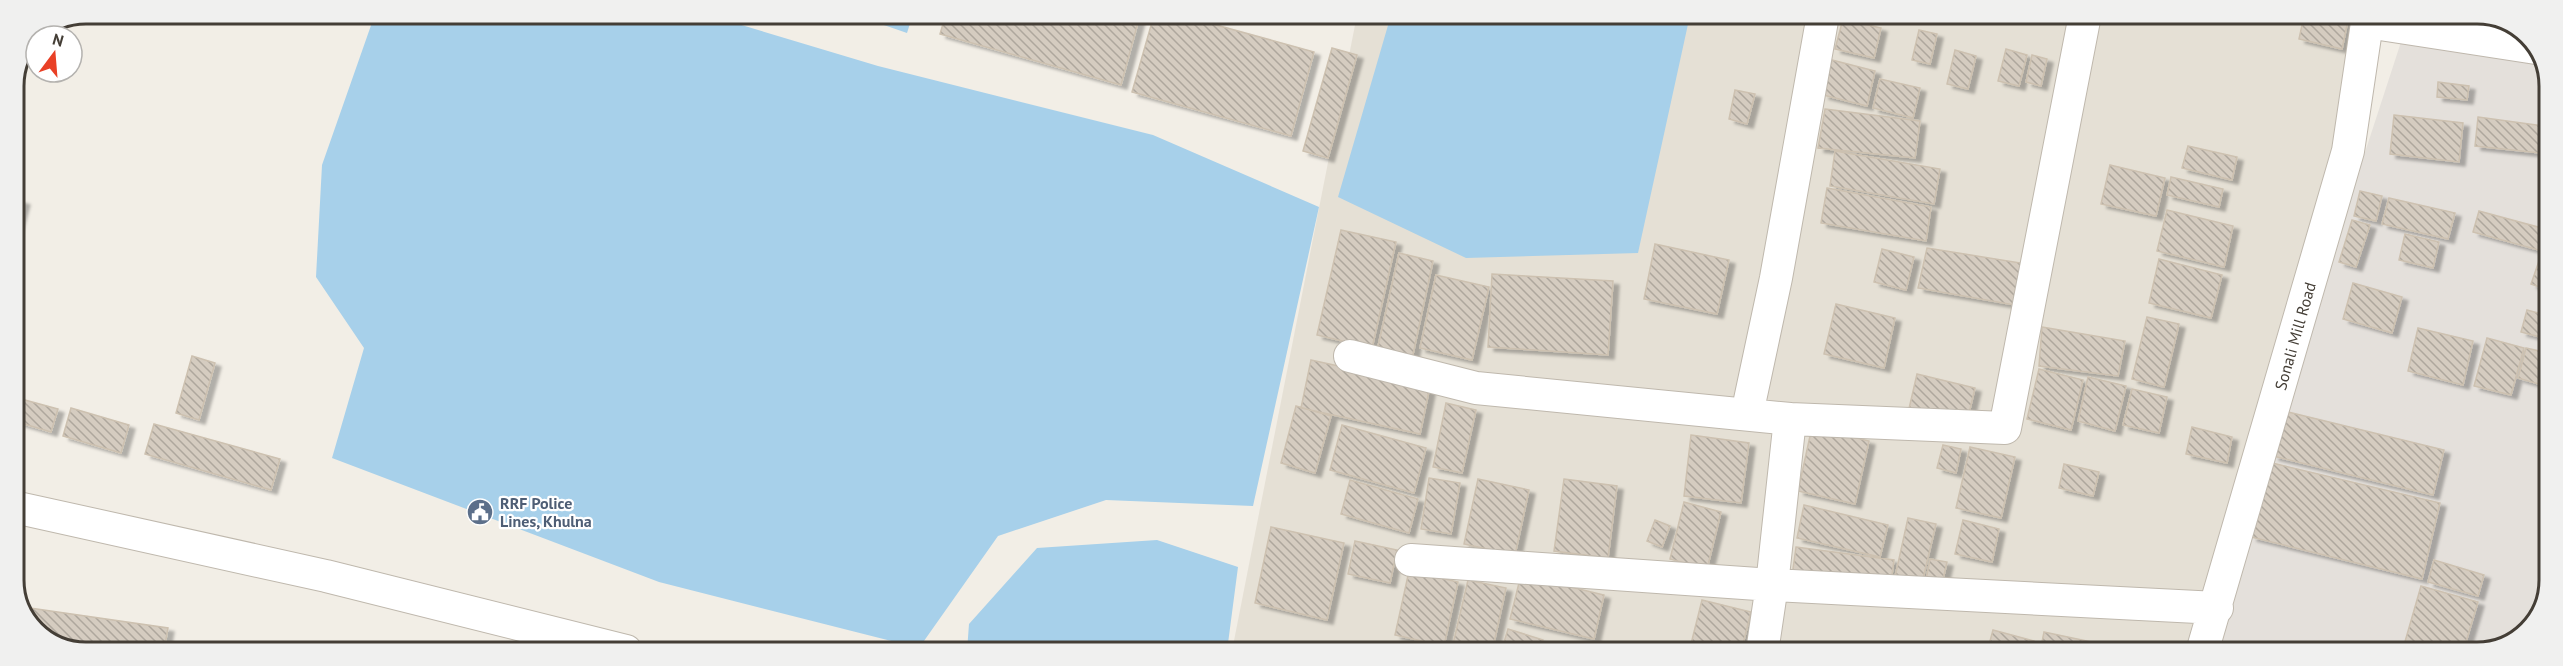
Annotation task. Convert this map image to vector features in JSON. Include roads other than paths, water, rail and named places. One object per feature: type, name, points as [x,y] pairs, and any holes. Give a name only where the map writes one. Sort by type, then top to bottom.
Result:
[{"type":"street","points":[[1747,414],[1776,278],[1821,24]]},
{"type":"street","points":[[1350,356],[1476,388],[1790,419],[2005,428],[2083,24]]},
{"type":"street","name":"Sonali Mill Road","points":[[2205,642],[2348,151],[2366,24]]},
{"type":"street","points":[[2396,24],[2525,46]]},
{"type":"street","points":[[1763,642],[1790,419]]},
{"type":"street","points":[[24,509],[326,576],[590,642]]},
{"type":"street","points":[[1411,560],[1772,585],[2217,608]]},
{"type":"water","points":[[371,24],[738,24],[878,66],[1153,135],[1319,207],[1253,506],[1106,500],[998,536],[923,642],[895,642],[659,582],[332,458],[364,348],[316,277],[322,165]]},
{"type":"water","points":[[881,24],[910,24],[907,33]]},
{"type":"water","points":[[1388,24],[1688,24],[1638,253],[1466,258],[1338,197]]},
{"type":"water","points":[[1157,540],[1238,567],[1228,642],[968,642],[969,624],[1037,548]]},
{"type":"place","name":"RRF Police Lines, Khulna","points":[[480,512]]}]
